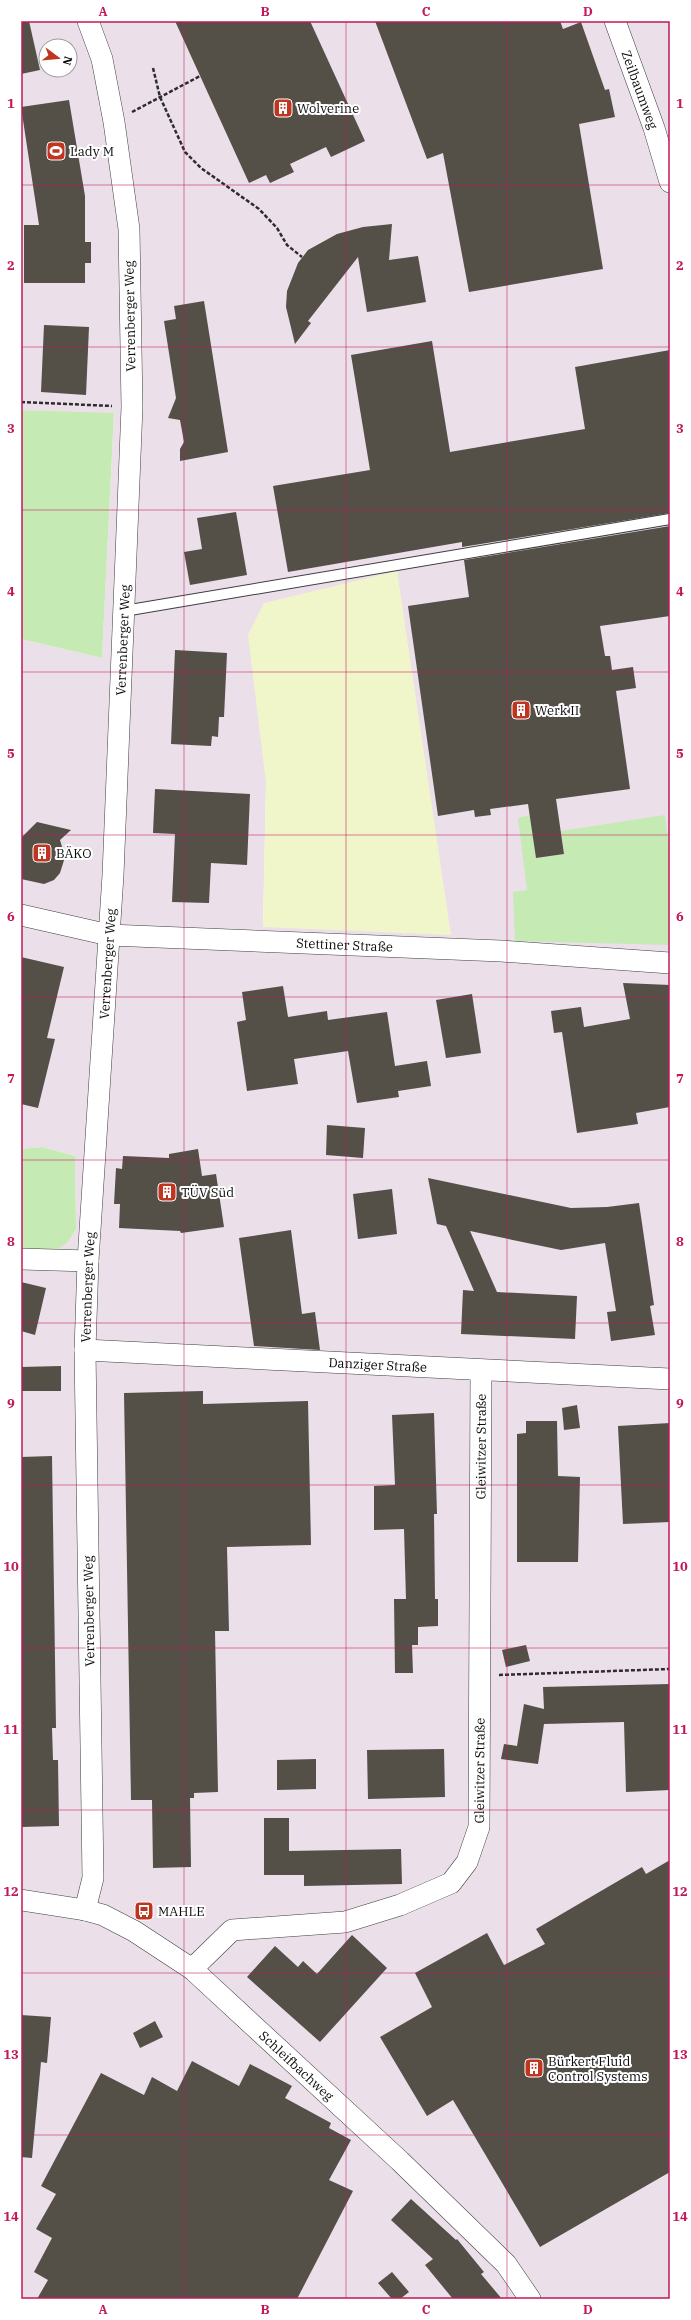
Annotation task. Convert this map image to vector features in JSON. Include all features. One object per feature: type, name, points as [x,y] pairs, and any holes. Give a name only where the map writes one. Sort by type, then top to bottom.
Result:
[{"type":"street","name":"Verrenberger Weg","points":[[85,1910],[93,1878],[85,1350],[88,1261],[109,935],[132,407],[130,229],[114,122],[102,59],[88,21]]},
{"type":"street","name":"Zeilbaumweg","points":[[615,21],[654,128],[670,182]]},
{"type":"street","name":"Stettiner Straße","points":[[21,915],[109,935],[502,951],[670,963]]},
{"type":"street","points":[[21,1259],[88,1261]]},
{"type":"street","name":"Danziger Straße","points":[[85,1350],[670,1379]]},
{"type":"street","name":"Gleiwitzer Straße","points":[[192,1969],[232,1930],[345,1922],[400,1905],[451,1883],[467,1862],[479,1827],[481,1676],[481,1370]]},
{"type":"street","name":"Schleifbachweg","points":[[21,1900],[85,1910],[120,1923],[192,1969],[400,2161],[500,2259],[530,2299]]},
{"type":"lane","points":[[124,611],[670,519]]},
{"type":"path","points":[[153,68],[160,97],[185,152],[201,168],[259,209],[277,228],[287,245],[302,257]]},
{"type":"path","points":[[114,122],[200,76]]},
{"type":"path","points":[[21,402],[132,407]]},
{"type":"path","points":[[481,1676],[670,1669]]},
{"type":"shaded area","points":[[21,21],[670,21],[670,2299],[21,2299],[21,1249],[68,1242],[76,1229],[75,1156],[42,1147],[21,1149],[21,639],[102,658],[114,414],[21,410]],"holes":[[[397,571],[401,605],[263,927],[266,783]]]},
{"type":"green space","points":[[21,410],[114,413],[102,658],[21,639]]},
{"type":"green space","points":[[397,571],[451,935],[263,927],[266,783],[248,635],[264,603]]},
{"type":"green space","points":[[530,815],[536,858],[564,854],[561,831],[665,815],[670,855],[670,945],[515,941],[513,892],[527,890],[518,818]]},
{"type":"green space","points":[[42,1147],[75,1156],[76,1229],[68,1242],[56,1250],[21,1249],[21,1149]]},
{"type":"building","points":[[21,21],[29,21],[38,61],[38,70],[21,74]]},
{"type":"building","name":"Wolverine","points":[[175,21],[310,21],[365,141],[331,157],[326,147],[290,164],[294,172],[270,183],[266,175],[249,183]]},
{"type":"building","points":[[375,21],[560,21],[563,29],[581,22],[605,90],[609,89],[615,117],[579,124],[603,269],[469,292],[443,153],[427,159]]},
{"type":"building","points":[[69,100],[85,196],[85,242],[91,242],[91,263],[85,263],[85,283],[24,283],[24,225],[39,225],[21,107]]},
{"type":"building","points":[[392,224],[389,260],[418,256],[426,302],[367,312],[358,257],[308,321],[311,323],[295,344],[286,307],[287,291],[298,263],[308,250],[337,234],[363,227]]},
{"type":"building","points":[[204,301],[228,452],[180,461],[180,449],[184,442],[180,420],[168,418],[176,398],[164,321],[176,319],[174,306]]},
{"type":"building","points":[[44,325],[89,327],[86,395],[41,392]]},
{"type":"building","points":[[432,341],[450,452],[585,429],[575,367],[670,350],[670,513],[462,547],[462,542],[288,572],[273,486],[370,470],[351,355]]},
{"type":"building","points":[[236,512],[247,575],[190,585],[184,552],[202,549],[197,518]]},
{"type":"building","points":[[670,526],[670,616],[600,626],[605,656],[610,656],[612,670],[633,667],[636,688],[616,691],[630,789],[556,799],[564,854],[536,858],[528,804],[490,809],[491,815],[475,817],[474,810],[438,816],[408,606],[469,597],[464,560]]},
{"type":"building","points":[[175,650],[227,653],[224,717],[219,717],[218,737],[212,736],[211,746],[171,744]]},
{"type":"building","points":[[155,789],[250,794],[247,865],[211,863],[209,903],[172,902],[175,834],[153,833]]},
{"type":"building","name":"BÄKO","points":[[37,822],[71,830],[60,840],[65,857],[60,873],[54,880],[44,884],[21,879],[21,838]]},
{"type":"building","points":[[21,957],[64,967],[47,1038],[55,1039],[38,1108],[21,1104]]},
{"type":"building","points":[[623,983],[670,985],[670,1107],[636,1113],[638,1124],[577,1133],[562,1032],[554,1033],[551,1011],[581,1007],[584,1027],[630,1019]]},
{"type":"building","points":[[283,986],[288,1017],[327,1011],[328,1020],[387,1012],[395,1066],[427,1061],[431,1086],[398,1091],[399,1097],[357,1103],[348,1051],[294,1059],[298,1084],[247,1091],[237,1022],[246,1020],[242,992]]},
{"type":"building","points":[[472,994],[481,1053],[446,1058],[436,1000]]},
{"type":"building","points":[[327,1125],[365,1128],[363,1158],[326,1155]]},
{"type":"building","name":"TÜV Süd","points":[[198,1149],[202,1176],[216,1174],[224,1227],[181,1233],[180,1231],[119,1228],[120,1204],[114,1204],[116,1168],[122,1169],[123,1156],[169,1158],[169,1154]]},
{"type":"building","points":[[428,1178],[571,1208],[607,1207],[639,1203],[654,1305],[650,1306],[655,1335],[611,1341],[607,1312],[616,1311],[605,1243],[561,1250],[470,1231],[497,1292],[577,1296],[575,1339],[461,1334],[463,1290],[474,1291],[446,1226],[437,1224]]},
{"type":"building","points":[[392,1189],[397,1234],[358,1239],[353,1194]]},
{"type":"building","points":[[291,1230],[302,1314],[315,1312],[320,1350],[254,1346],[239,1238]]},
{"type":"building","points":[[21,1282],[46,1288],[35,1335],[21,1331]]},
{"type":"building","points":[[61,1366],[61,1391],[21,1391],[21,1367]]},
{"type":"building","points":[[203,1391],[203,1404],[308,1401],[311,1545],[227,1547],[229,1631],[215,1631],[218,1792],[194,1793],[194,1798],[190,1798],[191,1867],[153,1868],[152,1800],[131,1800],[124,1393]]},
{"type":"building","points":[[577,1405],[580,1428],[564,1430],[562,1408]]},
{"type":"building","points":[[434,1413],[437,1514],[434,1514],[435,1599],[438,1599],[438,1626],[418,1627],[418,1645],[412,1645],[413,1673],[395,1673],[394,1599],[406,1599],[404,1529],[374,1530],[374,1486],[395,1485],[392,1415]]},
{"type":"building","points":[[526,1421],[557,1421],[558,1476],[580,1477],[578,1562],[517,1562],[517,1434],[526,1433]]},
{"type":"building","points":[[670,1423],[670,1522],[623,1524],[618,1426]]},
{"type":"building","points":[[52,1456],[56,1728],[52,1728],[53,1760],[58,1760],[59,1826],[21,1827],[21,1457]]},
{"type":"building","points":[[526,1645],[530,1661],[506,1667],[502,1650]]},
{"type":"building","points":[[670,1684],[670,1790],[626,1792],[624,1722],[544,1724],[538,1764],[501,1759],[504,1744],[517,1746],[524,1704],[544,1709],[543,1687]]},
{"type":"building","points":[[444,1749],[445,1797],[368,1799],[367,1750]]},
{"type":"building","points":[[316,1759],[316,1789],[277,1790],[277,1760]]},
{"type":"building","points":[[264,1818],[289,1818],[289,1851],[401,1849],[402,1884],[304,1886],[304,1875],[264,1875]]},
{"type":"building","name":"Bürkert Fluid Control Systems","points":[[670,1860],[670,2172],[540,2247],[453,2100],[427,2116],[380,2037],[432,2007],[415,1973],[487,1933],[504,1965],[545,1944],[536,1929],[642,1867],[646,1874]]},
{"type":"building","points":[[352,1935],[387,1968],[320,2042],[247,1977],[275,1946],[298,1967],[303,1961],[317,1974]]},
{"type":"building","points":[[21,2015],[51,2017],[47,2063],[41,2062],[32,2158],[21,2157]]},
{"type":"building","points":[[155,2021],[163,2037],[140,2048],[133,2033]]},
{"type":"building","points":[[192,2061],[239,2086],[250,2064],[292,2086],[285,2098],[331,2123],[329,2128],[351,2140],[329,2180],[353,2191],[297,2299],[37,2299],[48,2280],[34,2272],[52,2238],[36,2229],[56,2194],[41,2186],[101,2073],[144,2095],[152,2077],[177,2091]]},
{"type":"building","points":[[411,2199],[456,2240],[457,2239],[484,2272],[481,2274],[502,2299],[453,2299],[425,2265],[433,2259],[391,2220]]},
{"type":"building","points":[[392,2272],[409,2292],[400,2299],[392,2299],[378,2283]]},
{"type":"place","name":"Wolverine","points":[[283,108]]},
{"type":"place","name":"Lady M","points":[[56,151]]},
{"type":"place","name":"Werk II","points":[[521,710]]},
{"type":"place","name":"BÄKO","points":[[42,853]]},
{"type":"place","name":"TÜV Süd","points":[[167,1192]]},
{"type":"place","name":"MAHLE","points":[[144,1911]]},
{"type":"place","name":"Bürkert Fluid Control Systems","points":[[534,2068]]}]
